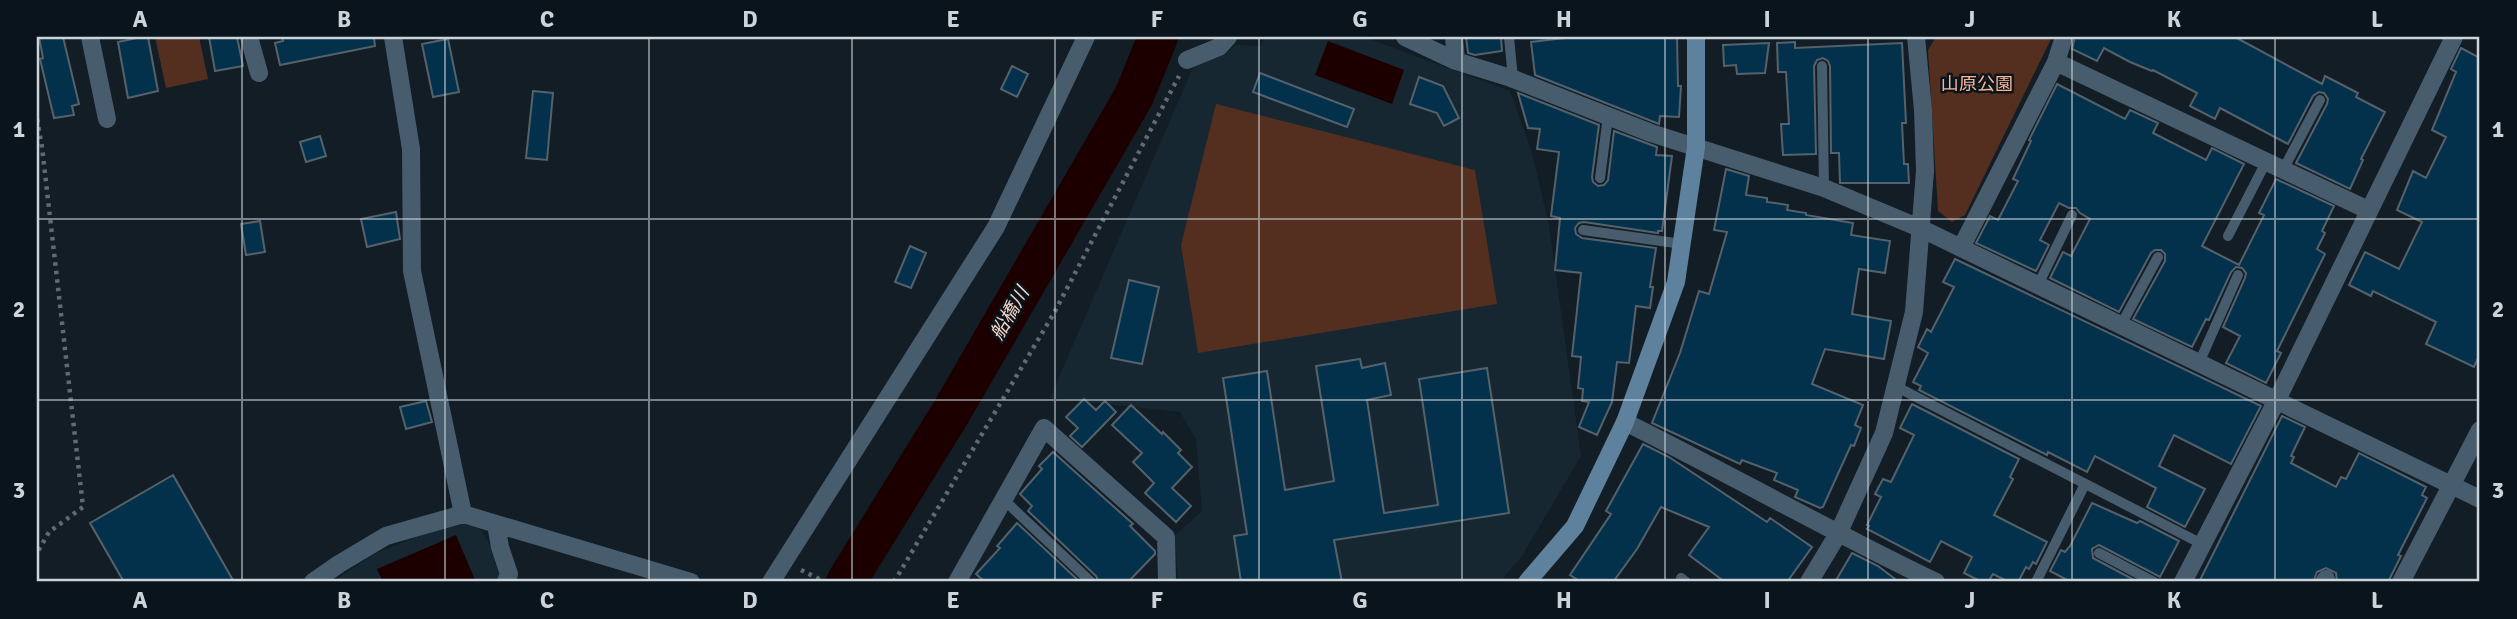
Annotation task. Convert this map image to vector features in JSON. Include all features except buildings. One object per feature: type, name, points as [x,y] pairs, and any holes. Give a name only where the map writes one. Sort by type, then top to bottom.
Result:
[{"type":"street","points":[[90,37],[107,119]]},
{"type":"street","points":[[249,37],[259,73]]},
{"type":"street","points":[[393,37],[411,149],[412,271],[463,514]]},
{"type":"street","points":[[771,582],[996,227],[1086,37]]},
{"type":"street","points":[[1187,60],[1219,47],[1228,37]]},
{"type":"street","points":[[1405,37],[1456,61],[1513,79],[1696,147],[1824,188],[1922,229],[2480,499]]},
{"type":"street","points":[[1454,37],[1456,61]]},
{"type":"street","points":[[1527,582],[1575,526],[1625,422],[1676,282],[1696,147],[1696,37]]},
{"type":"street","points":[[1809,582],[1838,534],[1884,433],[1914,312],[1925,171],[1916,37]]},
{"type":"street","points":[[1961,247],[2056,62],[2063,37]]},
{"type":"street","points":[[2183,582],[2277,400],[2454,37]]},
{"type":"street","points":[[2056,62],[2368,210]]},
{"type":"street","points":[[1625,422],[1735,477],[1929,581]]},
{"type":"street","points":[[958,582],[1044,428],[1166,537],[1167,582]]},
{"type":"street","points":[[2401,582],[2480,430]]},
{"type":"street","points":[[313,582],[386,536],[463,514],[691,582]]},
{"type":"street","points":[[496,524],[509,574],[506,582]]},
{"type":"lane","points":[[1509,37],[1513,79]]},
{"type":"lane","points":[[1822,66],[1824,188]]},
{"type":"lane","points":[[2228,236],[2320,100]]},
{"type":"lane","points":[[1600,178],[1608,116]]},
{"type":"lane","points":[[2038,285],[2073,215]]},
{"type":"lane","points":[[1583,230],[1682,244]]},
{"type":"lane","points":[[2121,325],[2158,257]]},
{"type":"lane","points":[[2199,363],[2238,275]]},
{"type":"lane","points":[[1897,387],[2202,544]]},
{"type":"lane","points":[[2036,582],[2085,484]]},
{"type":"lane","points":[[1004,500],[1091,582]]},
{"type":"lane","points":[[2099,553],[2154,582]]},
{"type":"path","points":[[894,582],[1054,313],[1187,60]]},
{"type":"path","points":[[37,119],[83,507],[49,532],[37,553]]},
{"type":"path","points":[[785,561],[825,582]]},
{"type":"shaded area","points":[[1264,37],[1364,37],[1510,91],[1532,152],[1549,226],[1581,456],[1522,556],[1500,582],[1178,582],[1175,535],[1202,511],[1196,439],[1180,412],[1050,398],[1194,65],[1225,55],[1235,45],[1261,46]]},
{"type":"shaded area","points":[[1328,41],[1404,70],[1392,104],[1315,75]]},
{"type":"shaded area","points":[[456,522],[480,529],[498,558],[503,575],[499,582],[332,582],[376,553]]},
{"type":"shaded area","points":[[456,535],[476,582],[383,582],[377,569]]},
{"type":"green space","points":[[155,37],[199,37],[208,79],[166,88]]},
{"type":"green space","name":"山原公園","points":[[1936,37],[2052,37],[1965,215],[1952,222],[1938,211],[1928,50]]},
{"type":"green space","points":[[1216,104],[1475,170],[1497,304],[1198,353],[1181,245]]},
{"type":"waterway","name":"船橋川","points":[[846,582],[950,414],[1134,96],[1158,37]]}]
